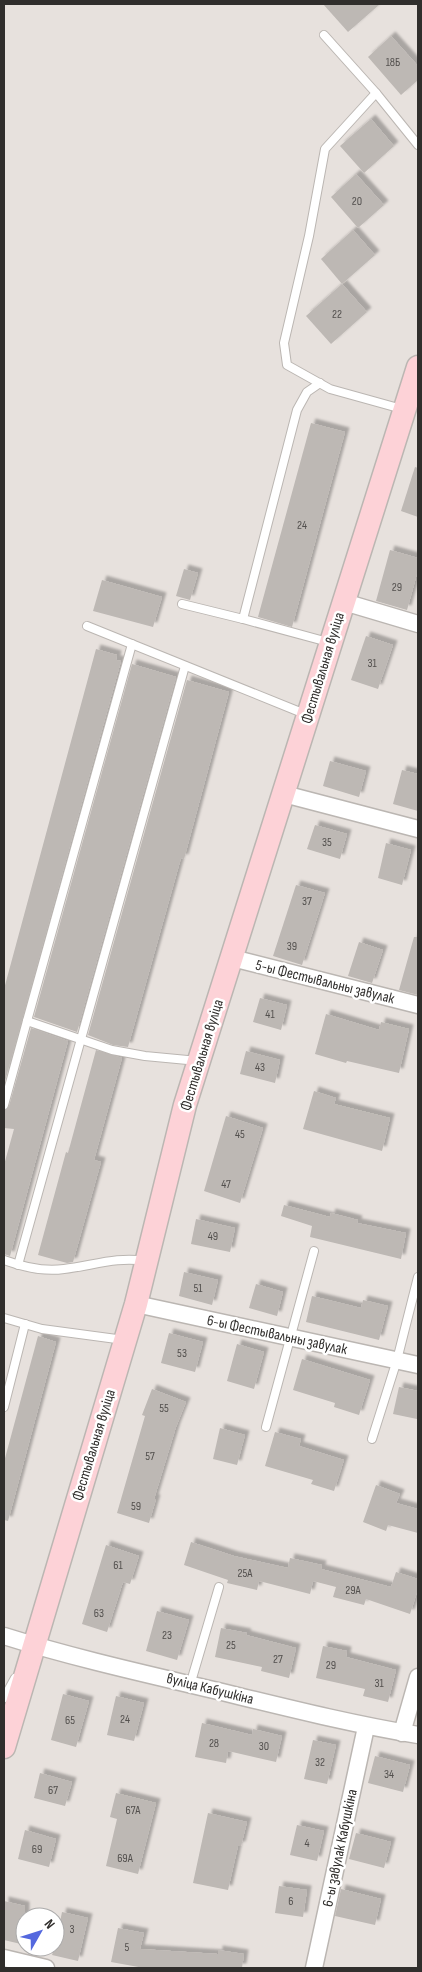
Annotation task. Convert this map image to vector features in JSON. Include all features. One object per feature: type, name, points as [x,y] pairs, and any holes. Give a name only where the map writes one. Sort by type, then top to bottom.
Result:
[{"type":"street","name":"Фестывальная вуліца","points":[[4,1748],[126,1340],[185,1105],[418,367]]},
{"type":"street","points":[[344,602],[418,624]]},
{"type":"street","points":[[284,794],[418,829]]},
{"type":"street","name":"5-ы Фестывальны завулак","points":[[232,958],[418,1005]]},
{"type":"street","name":"6-ы Фестывальны завулак","points":[[136,1304],[418,1365]]},
{"type":"street","name":"вуліца Кабушкіна","points":[[4,1636],[34,1646],[190,1685],[366,1727],[418,1736]]},
{"type":"street","points":[[402,1733],[418,1677]]},
{"type":"street","name":"6-ы завулак Кабушкіна","points":[[314,1968],[366,1727]]},
{"type":"street","points":[[4,1958],[46,1968]]},
{"type":"lane","points":[[324,35],[376,93],[418,145]]},
{"type":"lane","points":[[376,93],[325,149],[309,236],[284,343],[287,365],[330,389],[404,409]]},
{"type":"lane","points":[[243,619],[297,410],[306,392],[320,383]]},
{"type":"lane","points":[[182,604],[331,643]]},
{"type":"lane","points":[[87,626],[308,715]]},
{"type":"lane","points":[[4,1105],[132,644]]},
{"type":"lane","points":[[18,1265],[185,666]]},
{"type":"lane","points":[[27,1021],[112,1050],[145,1056],[199,1061]]},
{"type":"lane","points":[[266,1427],[292,1338],[314,1251]]},
{"type":"lane","points":[[4,1260],[27,1268],[62,1270],[127,1259],[147,1262]]},
{"type":"lane","points":[[372,1439],[397,1360],[418,1277]]},
{"type":"lane","points":[[4,1318],[42,1329],[126,1340]]},
{"type":"lane","points":[[4,1406],[25,1324]]},
{"type":"lane","points":[[190,1685],[219,1586]]},
{"type":"lane","points":[[4,1698],[34,1646]]},
{"type":"building","points":[[323,4],[380,4],[348,32]]},
{"type":"building","points":[[391,36],[418,66],[418,80],[401,95],[368,57]]},
{"type":"building","points":[[371,119],[394,146],[364,173],[340,146]]},
{"type":"building","points":[[356,174],[384,205],[358,228],[331,197]]},
{"type":"building","points":[[353,230],[375,255],[342,284],[321,259]]},
{"type":"building","points":[[342,284],[367,312],[331,344],[306,316]]},
{"type":"building","points":[[311,423],[345,432],[292,627],[258,617]]},
{"type":"building","points":[[415,467],[418,468],[418,517],[401,511]]},
{"type":"building","points":[[390,550],[418,558],[418,570],[407,610],[376,601]]},
{"type":"building","points":[[184,569],[198,573],[190,600],[176,596]]},
{"type":"building","points":[[102,580],[162,597],[153,627],[93,611]]},
{"type":"building","points":[[366,636],[393,645],[378,689],[351,680]]},
{"type":"building","points":[[96,649],[117,655],[116,660],[121,661],[4,1085],[4,989]]},
{"type":"building","points":[[132,664],[176,677],[77,1032],[34,1017]]},
{"type":"building","points":[[187,680],[229,692],[184,859],[181,858],[128,1047],[113,1045],[88,1035]]},
{"type":"building","points":[[330,761],[366,771],[359,797],[323,786]]},
{"type":"building","points":[[402,770],[418,774],[418,811],[393,804]]},
{"type":"building","points":[[315,825],[347,834],[340,859],[307,849]]},
{"type":"building","points":[[386,843],[411,850],[402,885],[378,878]]},
{"type":"building","points":[[296,885],[325,893],[302,965],[273,956]]},
{"type":"building","points":[[414,937],[418,937],[418,995],[399,990]]},
{"type":"building","points":[[359,942],[383,950],[372,983],[348,976]]},
{"type":"building","points":[[260,998],[287,1005],[281,1030],[253,1022]]},
{"type":"building","points":[[326,1014],[379,1030],[381,1022],[409,1029],[399,1073],[347,1061],[346,1063],[315,1054]]},
{"type":"building","points":[[31,1028],[68,1041],[10,1256],[4,1254],[4,1165],[14,1129],[4,1128],[4,1110],[9,1106]]},
{"type":"building","points":[[96,1050],[122,1058],[94,1160],[101,1162],[73,1262],[67,1263],[38,1255]]},
{"type":"building","points":[[246,1051],[280,1060],[275,1083],[240,1074]]},
{"type":"building","points":[[314,1091],[336,1098],[334,1104],[390,1118],[382,1151],[303,1129]]},
{"type":"building","points":[[226,1116],[263,1128],[240,1203],[204,1191]]},
{"type":"building","points":[[284,1205],[330,1217],[331,1213],[358,1220],[357,1223],[406,1233],[401,1259],[310,1237],[312,1226],[281,1216]]},
{"type":"building","points":[[196,1219],[235,1228],[230,1252],[191,1244]]},
{"type":"building","points":[[184,1272],[218,1280],[212,1305],[179,1296]]},
{"type":"building","points":[[256,1284],[283,1292],[277,1316],[249,1308]]},
{"type":"building","points":[[312,1296],[361,1308],[363,1300],[388,1306],[379,1340],[306,1322]]},
{"type":"building","points":[[169,1333],[203,1342],[195,1372],[161,1363]]},
{"type":"building","points":[[38,1336],[56,1342],[8,1521],[4,1520],[4,1462]]},
{"type":"building","points":[[237,1344],[264,1352],[254,1389],[227,1381]]},
{"type":"building","points":[[302,1359],[370,1380],[359,1415],[334,1407],[335,1403],[293,1390]]},
{"type":"building","points":[[399,1387],[418,1391],[417,1419],[393,1414]]},
{"type":"building","points":[[152,1389],[186,1402],[176,1427],[154,1499],[156,1499],[149,1523],[117,1513],[145,1416],[142,1415]]},
{"type":"building","points":[[220,1428],[245,1435],[237,1465],[213,1459]]},
{"type":"building","points":[[275,1432],[301,1439],[299,1446],[344,1460],[334,1491],[311,1484],[313,1480],[265,1466]]},
{"type":"building","points":[[376,1485],[400,1494],[396,1503],[418,1509],[418,1533],[388,1525],[386,1531],[363,1522]]},
{"type":"building","points":[[191,1542],[234,1556],[288,1568],[290,1558],[322,1565],[321,1569],[391,1587],[396,1572],[418,1579],[418,1589],[410,1614],[366,1599],[364,1605],[333,1597],[336,1587],[313,1581],[310,1594],[259,1581],[257,1590],[227,1583],[228,1580],[184,1565]]},
{"type":"building","points":[[106,1545],[139,1556],[130,1584],[123,1582],[107,1632],[82,1624]]},
{"type":"building","points":[[157,1611],[189,1620],[177,1660],[146,1651]]},
{"type":"building","points":[[221,1628],[247,1633],[246,1635],[296,1648],[289,1678],[261,1671],[262,1667],[215,1657]]},
{"type":"building","points":[[323,1646],[347,1651],[346,1657],[396,1670],[388,1702],[363,1696],[365,1689],[316,1678]]},
{"type":"building","points":[[63,1694],[89,1701],[76,1747],[51,1740]]},
{"type":"building","points":[[116,1696],[144,1703],[134,1741],[107,1735]]},
{"type":"building","points":[[202,1723],[252,1735],[253,1729],[282,1736],[276,1762],[228,1751],[226,1763],[195,1757]]},
{"type":"building","points":[[313,1740],[336,1745],[327,1784],[304,1779]]},
{"type":"building","points":[[375,1756],[410,1765],[403,1792],[368,1783]]},
{"type":"building","points":[[40,1773],[72,1782],[65,1806],[34,1798]]},
{"type":"building","points":[[116,1793],[156,1803],[138,1874],[106,1866],[117,1819],[110,1817]]},
{"type":"building","points":[[208,1813],[247,1822],[241,1846],[238,1846],[228,1890],[193,1883]]},
{"type":"building","points":[[297,1825],[324,1831],[317,1861],[290,1855]]},
{"type":"building","points":[[25,1830],[56,1839],[49,1867],[18,1859]]},
{"type":"building","points":[[356,1833],[391,1842],[384,1868],[349,1859]]},
{"type":"building","points":[[279,1886],[307,1890],[303,1917],[275,1913]]},
{"type":"building","points":[[341,1889],[381,1899],[375,1925],[335,1916]]},
{"type":"building","points":[[4,1901],[25,1906],[15,1907],[15,1943],[4,1940]]},
{"type":"building","points":[[65,1913],[88,1918],[78,1961],[61,1957],[65,1957]]},
{"type":"building","points":[[118,1928],[144,1933],[140,1949],[218,1954],[218,1950],[244,1954],[242,1968],[144,1968],[111,1962]]}]
